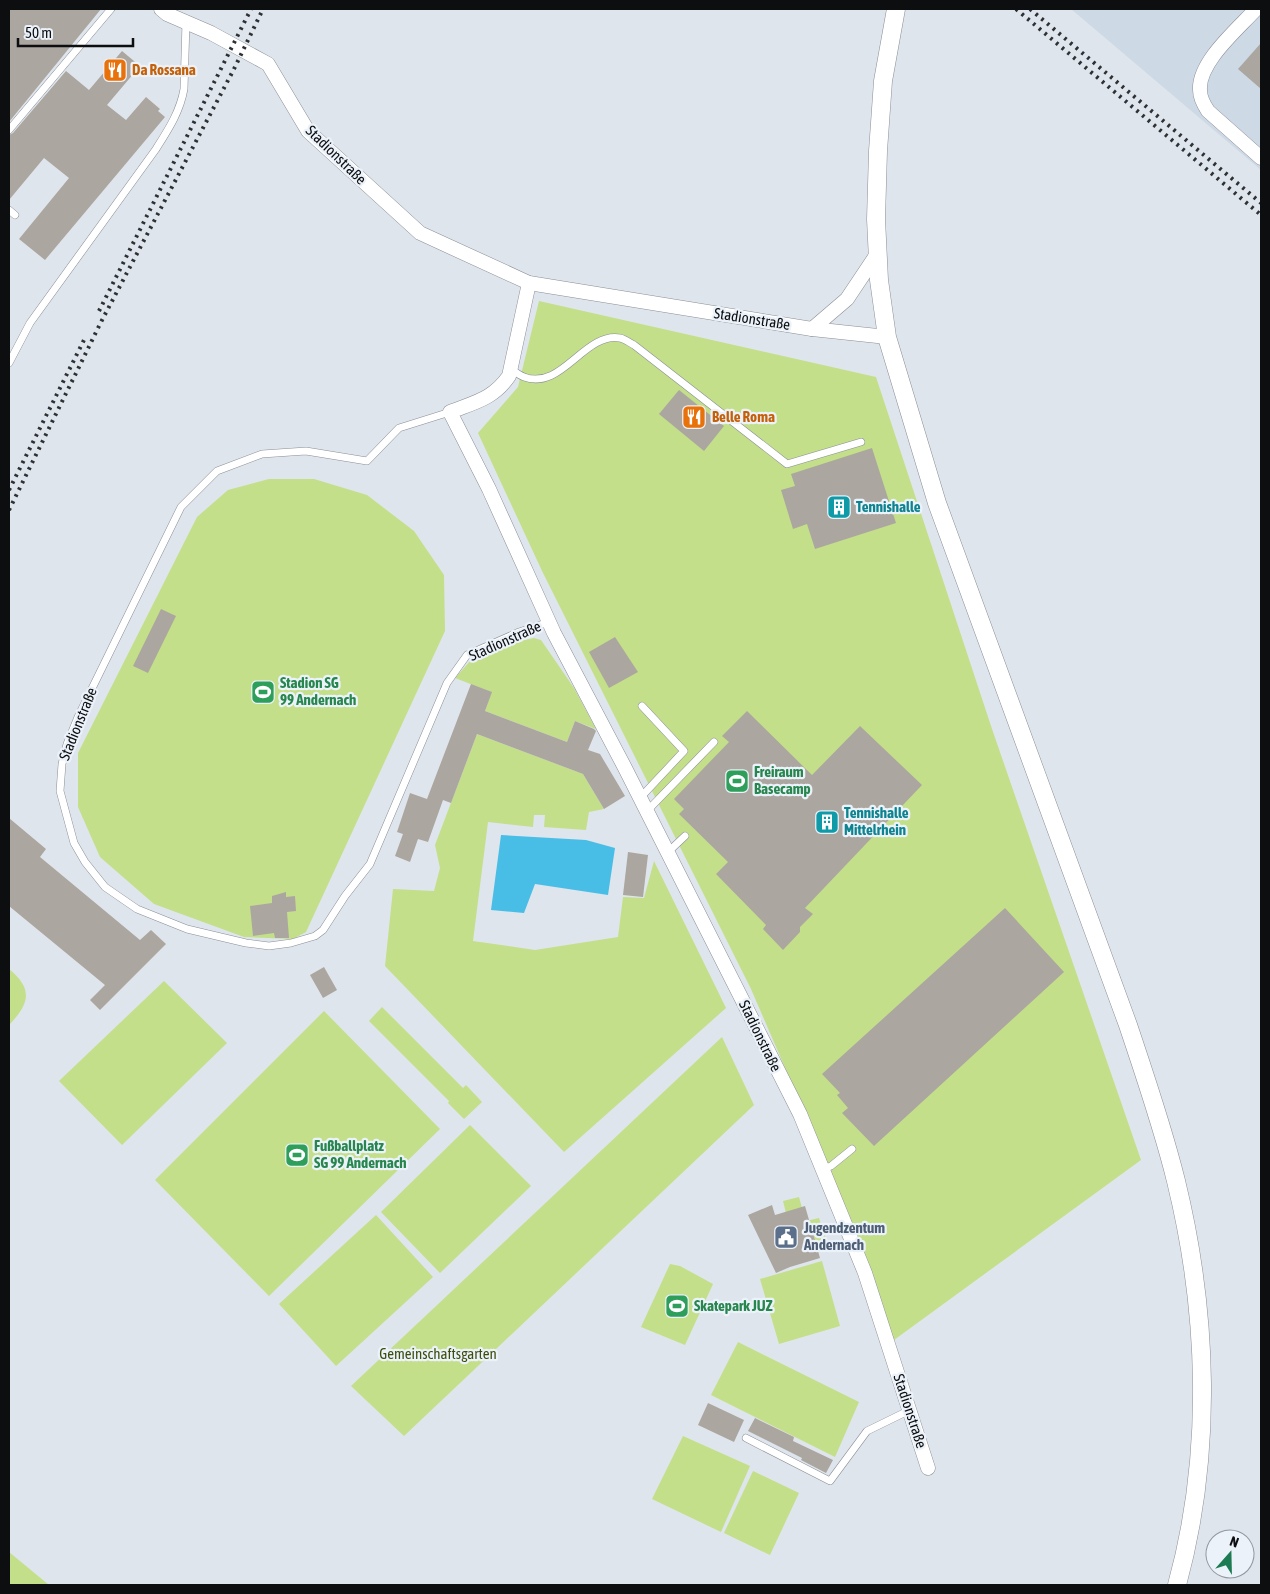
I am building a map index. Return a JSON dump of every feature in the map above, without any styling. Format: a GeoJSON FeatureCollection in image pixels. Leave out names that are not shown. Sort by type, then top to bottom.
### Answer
{"type":"FeatureCollection","features":[{"type":"Feature","properties":{"kind":"street","name":"Stadionstraße"},"geometry":{"type":"LineString","coordinates":[[161,9],[167,14],[228,41],[268,64],[308,131],[420,233],[529,283],[812,329],[887,337]]}},
{"type":"Feature","properties":{"kind":"street"},"geometry":{"type":"LineString","coordinates":[[896,9],[883,81],[876,209],[879,280],[887,337],[937,503],[1148,1084],[1176,1181],[1192,1262],[1201,1346],[1202,1388],[1197,1473],[1190,1524],[1177,1585]]}},
{"type":"Feature","properties":{"kind":"street"},"geometry":{"type":"LineString","coordinates":[[1256,9],[1210,61],[1202,76],[1200,90],[1208,112],[1261,158]]}},
{"type":"Feature","properties":{"kind":"street"},"geometry":{"type":"LineString","coordinates":[[812,329],[847,299],[878,254]]}},
{"type":"Feature","properties":{"kind":"street","name":"Stadionstraße"},"geometry":{"type":"LineString","coordinates":[[529,283],[509,376],[489,397],[450,412],[489,489],[554,633],[644,804],[800,1114],[824,1169],[837,1192],[866,1273],[928,1468]]}},
{"type":"Feature","properties":{"kind":"lane"},"geometry":{"type":"LineString","coordinates":[[9,130],[111,9]]}},
{"type":"Feature","properties":{"kind":"lane"},"geometry":{"type":"LineString","coordinates":[[9,363],[30,323],[151,156],[174,119],[182,100],[184,89],[186,22]]}},
{"type":"Feature","properties":{"kind":"lane"},"geometry":{"type":"LineString","coordinates":[[510,369],[523,377],[533,379],[545,378],[561,370],[595,344],[608,339],[620,338],[634,345],[788,464],[861,442]]}},
{"type":"Feature","properties":{"kind":"lane","name":"Stadionstraße"},"geometry":{"type":"LineString","coordinates":[[450,412],[399,428],[367,461],[306,451],[262,454],[217,471],[181,507],[78,717],[67,744],[62,764],[60,791],[74,843],[85,862],[105,887],[137,909],[187,929],[246,944],[269,946],[291,943],[315,936],[323,930],[333,917],[345,896],[370,864],[447,683],[468,655],[519,632],[549,622]]}},
{"type":"Feature","properties":{"kind":"lane"},"geometry":{"type":"LineString","coordinates":[[642,706],[684,751],[644,804]]}},
{"type":"Feature","properties":{"kind":"lane"},"geometry":{"type":"LineString","coordinates":[[644,804],[714,742]]}},
{"type":"Feature","properties":{"kind":"lane"},"geometry":{"type":"LineString","coordinates":[[668,852],[685,836]]}},
{"type":"Feature","properties":{"kind":"lane"},"geometry":{"type":"LineString","coordinates":[[824,1169],[852,1149]]}},
{"type":"Feature","properties":{"kind":"lane"},"geometry":{"type":"LineString","coordinates":[[746,1438],[830,1481],[867,1431],[910,1410]]}},
{"type":"Feature","properties":{"kind":"shaded area"},"geometry":{"type":"Polygon","coordinates":[[[1071,9],[1261,9],[1261,170],[1071,9]]]}},
{"type":"Feature","properties":{"kind":"green space"},"geometry":{"type":"Polygon","coordinates":[[[539,301],[876,377],[992,729],[1141,1160],[894,1340],[856,1232],[751,989],[543,573],[478,433],[518,387],[539,301]]]}},
{"type":"Feature","properties":{"kind":"green space","name":"Stadion SG 99 Andernach"},"geometry":{"type":"Polygon","coordinates":[[[269,479],[314,479],[367,495],[414,531],[444,575],[445,631],[306,932],[293,939],[244,937],[154,904],[100,857],[78,807],[78,753],[197,517],[228,490],[269,479]]]}},
{"type":"Feature","properties":{"kind":"green space"},"geometry":{"type":"Polygon","coordinates":[[[534,638],[541,640],[574,688],[596,729],[575,721],[567,742],[485,711],[491,692],[455,678],[472,659],[511,643],[534,638]]]}},
{"type":"Feature","properties":{"kind":"green space"},"geometry":{"type":"Polygon","coordinates":[[[477,734],[583,774],[604,809],[589,812],[586,830],[544,827],[545,815],[534,815],[533,827],[488,822],[473,941],[535,950],[618,937],[623,897],[644,898],[654,861],[726,1008],[564,1152],[385,966],[393,889],[434,891],[440,868],[435,845],[477,734]]]}},
{"type":"Feature","properties":{"kind":"green space"},"geometry":{"type":"Polygon","coordinates":[[[9,969],[22,983],[26,996],[21,1010],[9,1025],[9,969]]]}},
{"type":"Feature","properties":{"kind":"green space"},"geometry":{"type":"Polygon","coordinates":[[[164,981],[227,1043],[122,1145],[59,1081],[164,981]]]}},
{"type":"Feature","properties":{"kind":"green space"},"geometry":{"type":"Polygon","coordinates":[[[382,1007],[463,1088],[466,1085],[482,1102],[464,1119],[448,1103],[449,1101],[369,1021],[382,1007]]]}},
{"type":"Feature","properties":{"kind":"green space","name":"Fußballplatz SG 99 Andernach"},"geometry":{"type":"Polygon","coordinates":[[[324,1011],[440,1129],[269,1296],[155,1180],[324,1011]]]}},
{"type":"Feature","properties":{"kind":"green space","name":"Gemeinschaftsgarten"},"geometry":{"type":"Polygon","coordinates":[[[722,1037],[754,1105],[404,1436],[351,1386],[722,1037]]]}},
{"type":"Feature","properties":{"kind":"green space"},"geometry":{"type":"Polygon","coordinates":[[[470,1125],[531,1186],[440,1273],[381,1212],[470,1125]]]}},
{"type":"Feature","properties":{"kind":"green space"},"geometry":{"type":"Polygon","coordinates":[[[799,1197],[802,1208],[786,1213],[783,1201],[799,1197]]]}},
{"type":"Feature","properties":{"kind":"green space"},"geometry":{"type":"Polygon","coordinates":[[[376,1215],[433,1277],[336,1366],[279,1304],[376,1215]]]}},
{"type":"Feature","properties":{"kind":"green space"},"geometry":{"type":"Polygon","coordinates":[[[819,1218],[827,1243],[813,1247],[806,1221],[819,1218]]]}},
{"type":"Feature","properties":{"kind":"green space"},"geometry":{"type":"Polygon","coordinates":[[[822,1261],[840,1326],[779,1344],[760,1279],[822,1261]]]}},
{"type":"Feature","properties":{"kind":"green space","name":"Skatepark JUZ"},"geometry":{"type":"Polygon","coordinates":[[[670,1264],[680,1266],[713,1284],[685,1345],[641,1327],[670,1264]]]}},
{"type":"Feature","properties":{"kind":"green space"},"geometry":{"type":"Polygon","coordinates":[[[738,1342],[859,1402],[835,1457],[711,1395],[738,1342]]]}},
{"type":"Feature","properties":{"kind":"green space"},"geometry":{"type":"Polygon","coordinates":[[[683,1436],[750,1466],[721,1532],[652,1499],[683,1436]]]}},
{"type":"Feature","properties":{"kind":"green space"},"geometry":{"type":"Polygon","coordinates":[[[753,1471],[799,1493],[770,1555],[724,1533],[753,1471]]]}},
{"type":"Feature","properties":{"kind":"green space"},"geometry":{"type":"Polygon","coordinates":[[[9,1552],[49,1585],[9,1585],[9,1552]]]}},
{"type":"Feature","properties":{"kind":"water"},"geometry":{"type":"Polygon","coordinates":[[[501,835],[586,840],[615,848],[608,895],[535,884],[524,913],[491,910],[501,835]]]}},
{"type":"Feature","properties":{"kind":"building"},"geometry":{"type":"Polygon","coordinates":[[[9,9],[101,9],[9,122],[9,9]]]}},
{"type":"Feature","properties":{"kind":"building"},"geometry":{"type":"Polygon","coordinates":[[[1261,43],[1261,89],[1238,69],[1261,43]]]}},
{"type":"Feature","properties":{"kind":"building"},"geometry":{"type":"Polygon","coordinates":[[[122,51],[140,66],[107,105],[126,120],[146,97],[160,109],[158,111],[165,117],[45,260],[19,239],[69,178],[44,158],[9,200],[9,135],[13,133],[66,71],[89,90],[122,51]]]}},
{"type":"Feature","properties":{"kind":"building"},"geometry":{"type":"Polygon","coordinates":[[[679,390],[724,426],[704,451],[659,414],[679,390]]]}},
{"type":"Feature","properties":{"kind":"building","name":"Tennishalle"},"geometry":{"type":"Polygon","coordinates":[[[872,448],[896,523],[815,549],[807,524],[793,529],[781,490],[795,486],[791,474],[872,448]]]}},
{"type":"Feature","properties":{"kind":"building"},"geometry":{"type":"Polygon","coordinates":[[[161,609],[176,616],[148,673],[133,666],[161,609]]]}},
{"type":"Feature","properties":{"kind":"building"},"geometry":{"type":"Polygon","coordinates":[[[615,637],[638,672],[609,688],[589,652],[615,637]]]}},
{"type":"Feature","properties":{"kind":"building"},"geometry":{"type":"Polygon","coordinates":[[[471,684],[492,692],[485,711],[567,742],[575,721],[594,729],[596,731],[588,750],[600,754],[625,796],[604,809],[583,774],[477,734],[451,803],[443,800],[428,842],[418,839],[410,862],[395,856],[403,834],[397,832],[410,793],[427,799],[471,684]]]}},
{"type":"Feature","properties":{"kind":"building"},"geometry":{"type":"Polygon","coordinates":[[[747,711],[812,775],[860,726],[922,785],[805,908],[813,914],[800,927],[800,932],[783,950],[763,929],[766,925],[716,874],[728,862],[679,814],[684,809],[674,799],[729,742],[722,736],[747,711]]]}},
{"type":"Feature","properties":{"kind":"building"},"geometry":{"type":"Polygon","coordinates":[[[9,818],[46,849],[40,857],[140,940],[151,930],[166,944],[100,1010],[90,1000],[105,985],[9,906],[9,818]]]}},
{"type":"Feature","properties":{"kind":"building"},"geometry":{"type":"Polygon","coordinates":[[[628,852],[648,855],[643,897],[623,895],[628,852]]]}},
{"type":"Feature","properties":{"kind":"building"},"geometry":{"type":"Polygon","coordinates":[[[286,892],[286,897],[295,896],[296,911],[287,912],[289,938],[275,938],[274,933],[253,936],[250,906],[272,903],[272,896],[286,892]]]}},
{"type":"Feature","properties":{"kind":"building"},"geometry":{"type":"Polygon","coordinates":[[[1005,908],[1064,972],[874,1146],[842,1113],[848,1108],[837,1095],[840,1093],[822,1074],[1005,908]]]}},
{"type":"Feature","properties":{"kind":"building"},"geometry":{"type":"Polygon","coordinates":[[[324,967],[337,990],[323,998],[310,975],[324,967]]]}},
{"type":"Feature","properties":{"kind":"building","name":"Jugendzentum Andernach"},"geometry":{"type":"Polygon","coordinates":[[[772,1205],[775,1215],[805,1206],[820,1258],[776,1273],[748,1215],[772,1205]]]}},
{"type":"Feature","properties":{"kind":"building"},"geometry":{"type":"Polygon","coordinates":[[[708,1403],[744,1420],[734,1442],[698,1425],[708,1403]]]}},
{"type":"Feature","properties":{"kind":"building"},"geometry":{"type":"Polygon","coordinates":[[[755,1418],[794,1437],[793,1441],[833,1460],[826,1473],[801,1460],[802,1458],[748,1431],[755,1418]]]}},
{"type":"Feature","properties":{"kind":"railway"},"geometry":{"type":"LineString","coordinates":[[99,311],[251,9]]}},
{"type":"Feature","properties":{"kind":"railway"},"geometry":{"type":"LineString","coordinates":[[9,510],[100,324],[234,69],[263,9]]}},
{"type":"Feature","properties":{"kind":"railway"},"geometry":{"type":"LineString","coordinates":[[1016,9],[1261,215]]}},
{"type":"Feature","properties":{"kind":"railway"},"geometry":{"type":"LineString","coordinates":[[1030,9],[1261,203]]}},
{"type":"Feature","properties":{"kind":"railway"},"geometry":{"type":"LineString","coordinates":[[9,490],[85,338]]}},
{"type":"Feature","properties":{"kind":"place","name":"Da Rossana"},"geometry":{"type":"Point","coordinates":[115,70]}},
{"type":"Feature","properties":{"kind":"place","name":"Belle Roma"},"geometry":{"type":"Point","coordinates":[694,417]}},
{"type":"Feature","properties":{"kind":"place","name":"Tennishalle"},"geometry":{"type":"Point","coordinates":[839,507]}},
{"type":"Feature","properties":{"kind":"place","name":"Stadion SG 99 Andernach"},"geometry":{"type":"Point","coordinates":[263,692]}},
{"type":"Feature","properties":{"kind":"place","name":"Freiraum Basecamp"},"geometry":{"type":"Point","coordinates":[737,781]}},
{"type":"Feature","properties":{"kind":"place","name":"Tennishalle Mittelrhein"},"geometry":{"type":"Point","coordinates":[827,822]}},
{"type":"Feature","properties":{"kind":"place","name":"Fußballplatz SG 99 Andernach"},"geometry":{"type":"Point","coordinates":[297,1155]}},
{"type":"Feature","properties":{"kind":"place","name":"Jugendzentum Andernach"},"geometry":{"type":"Point","coordinates":[786,1237]}},
{"type":"Feature","properties":{"kind":"place","name":"Skatepark JUZ"},"geometry":{"type":"Point","coordinates":[677,1306]}}]}
